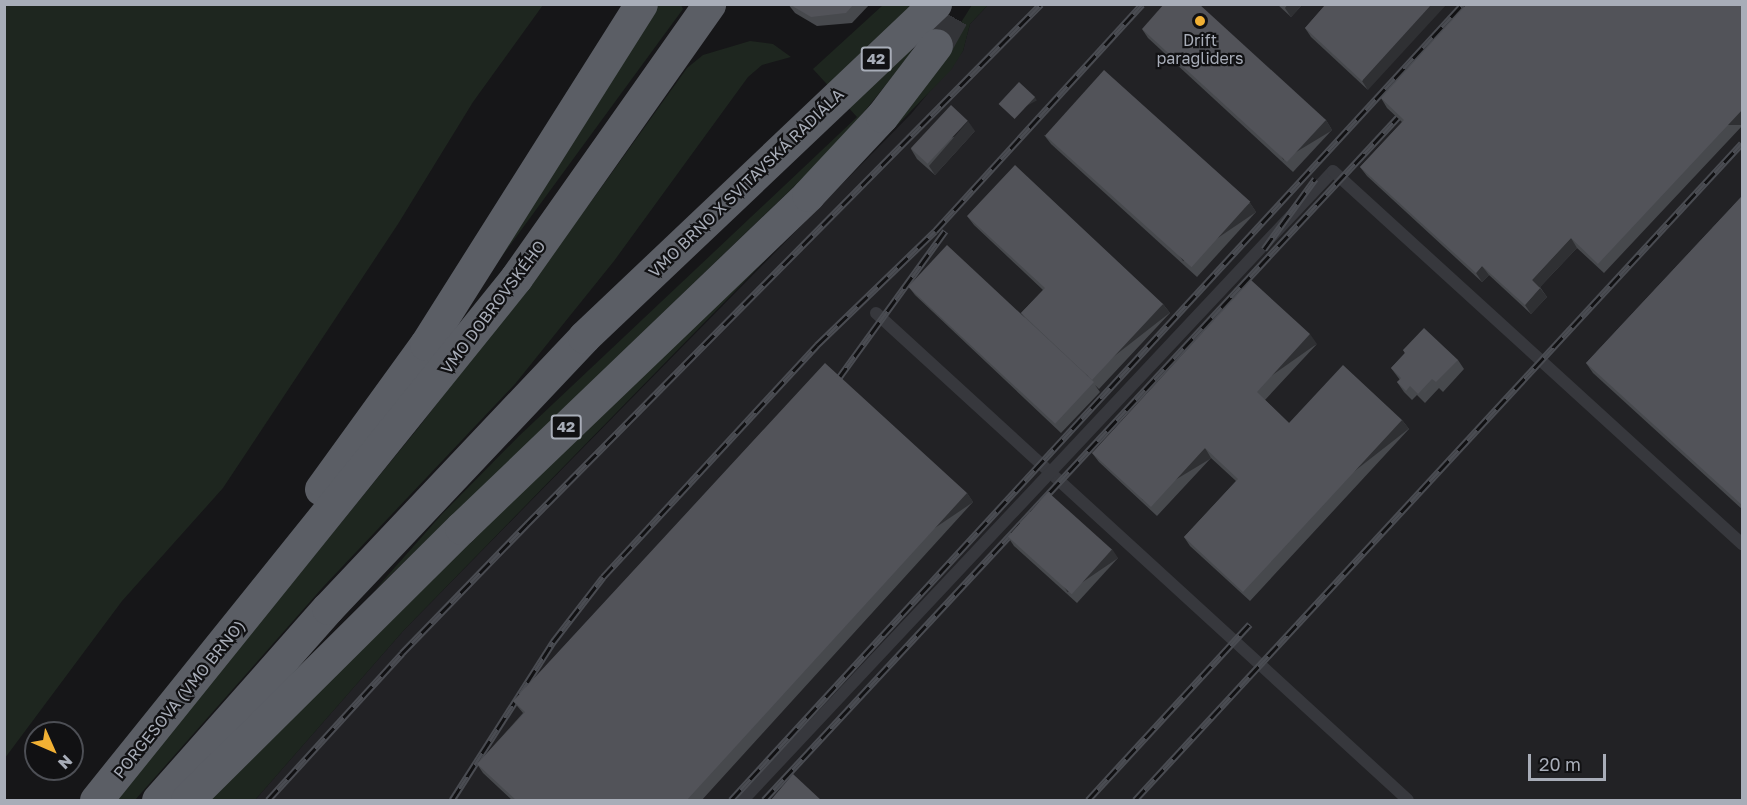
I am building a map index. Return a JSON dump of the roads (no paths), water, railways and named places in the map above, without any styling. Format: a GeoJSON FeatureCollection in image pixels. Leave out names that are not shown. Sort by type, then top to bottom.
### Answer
{"type":"FeatureCollection","features":[{"type":"Feature","properties":{"kind":"highway"},"geometry":{"type":"LineString","coordinates":[[261,598],[318,493],[426,344],[641,4]]}},
{"type":"Feature","properties":{"kind":"highway","name":"VMO DOBROVSKÉHO"},"geometry":{"type":"LineString","coordinates":[[261,598],[516,278],[709,4]]}},
{"type":"Feature","properties":{"kind":"highway","name":"VMO BRNO X SVITAVSKÁ RADIÁLA"},"geometry":{"type":"LineString","coordinates":[[158,801],[336,599],[584,337],[935,4]]}},
{"type":"Feature","properties":{"kind":"highway","name":"42"},"geometry":{"type":"LineString","coordinates":[[187,801],[428,560],[808,195],[882,116],[936,45]]}},
{"type":"Feature","properties":{"kind":"highway","name":"PORGESOVA (VMO BRNO)"},"geometry":{"type":"LineString","coordinates":[[96,801],[261,598]]}},
{"type":"Feature","properties":{"kind":"lane"},"geometry":{"type":"LineString","coordinates":[[743,801],[1333,171],[1743,544]]}},
{"type":"Feature","properties":{"kind":"lane"},"geometry":{"type":"LineString","coordinates":[[876,313],[1408,801]]}},
{"type":"Feature","properties":{"kind":"tunnel"},"geometry":{"type":"LineString","coordinates":[[936,45],[959,4]]}},
{"type":"Feature","properties":{"kind":"railway"},"geometry":{"type":"LineString","coordinates":[[268,800],[402,653],[527,524],[1041,4]]}},
{"type":"Feature","properties":{"kind":"railway"},"geometry":{"type":"LineString","coordinates":[[452,800],[553,642],[603,577],[817,345],[935,231],[1142,4]]}},
{"type":"Feature","properties":{"kind":"railway"},"geometry":{"type":"LineString","coordinates":[[731,800],[1463,4]]}},
{"type":"Feature","properties":{"kind":"railway"},"geometry":{"type":"LineString","coordinates":[[764,800],[1398,117]]}},
{"type":"Feature","properties":{"kind":"railway"},"geometry":{"type":"LineString","coordinates":[[1135,800],[1742,143]]}},
{"type":"Feature","properties":{"kind":"railway"},"geometry":{"type":"LineString","coordinates":[[1264,249],[1315,179]]}},
{"type":"Feature","properties":{"kind":"railway"},"geometry":{"type":"LineString","coordinates":[[838,379],[945,231]]}},
{"type":"Feature","properties":{"kind":"railway"},"geometry":{"type":"LineString","coordinates":[[1088,800],[1250,624]]}},
{"type":"Feature","properties":{"kind":"place","name":"Drift paragliders"},"geometry":{"type":"Point","coordinates":[1200,21]}}]}
